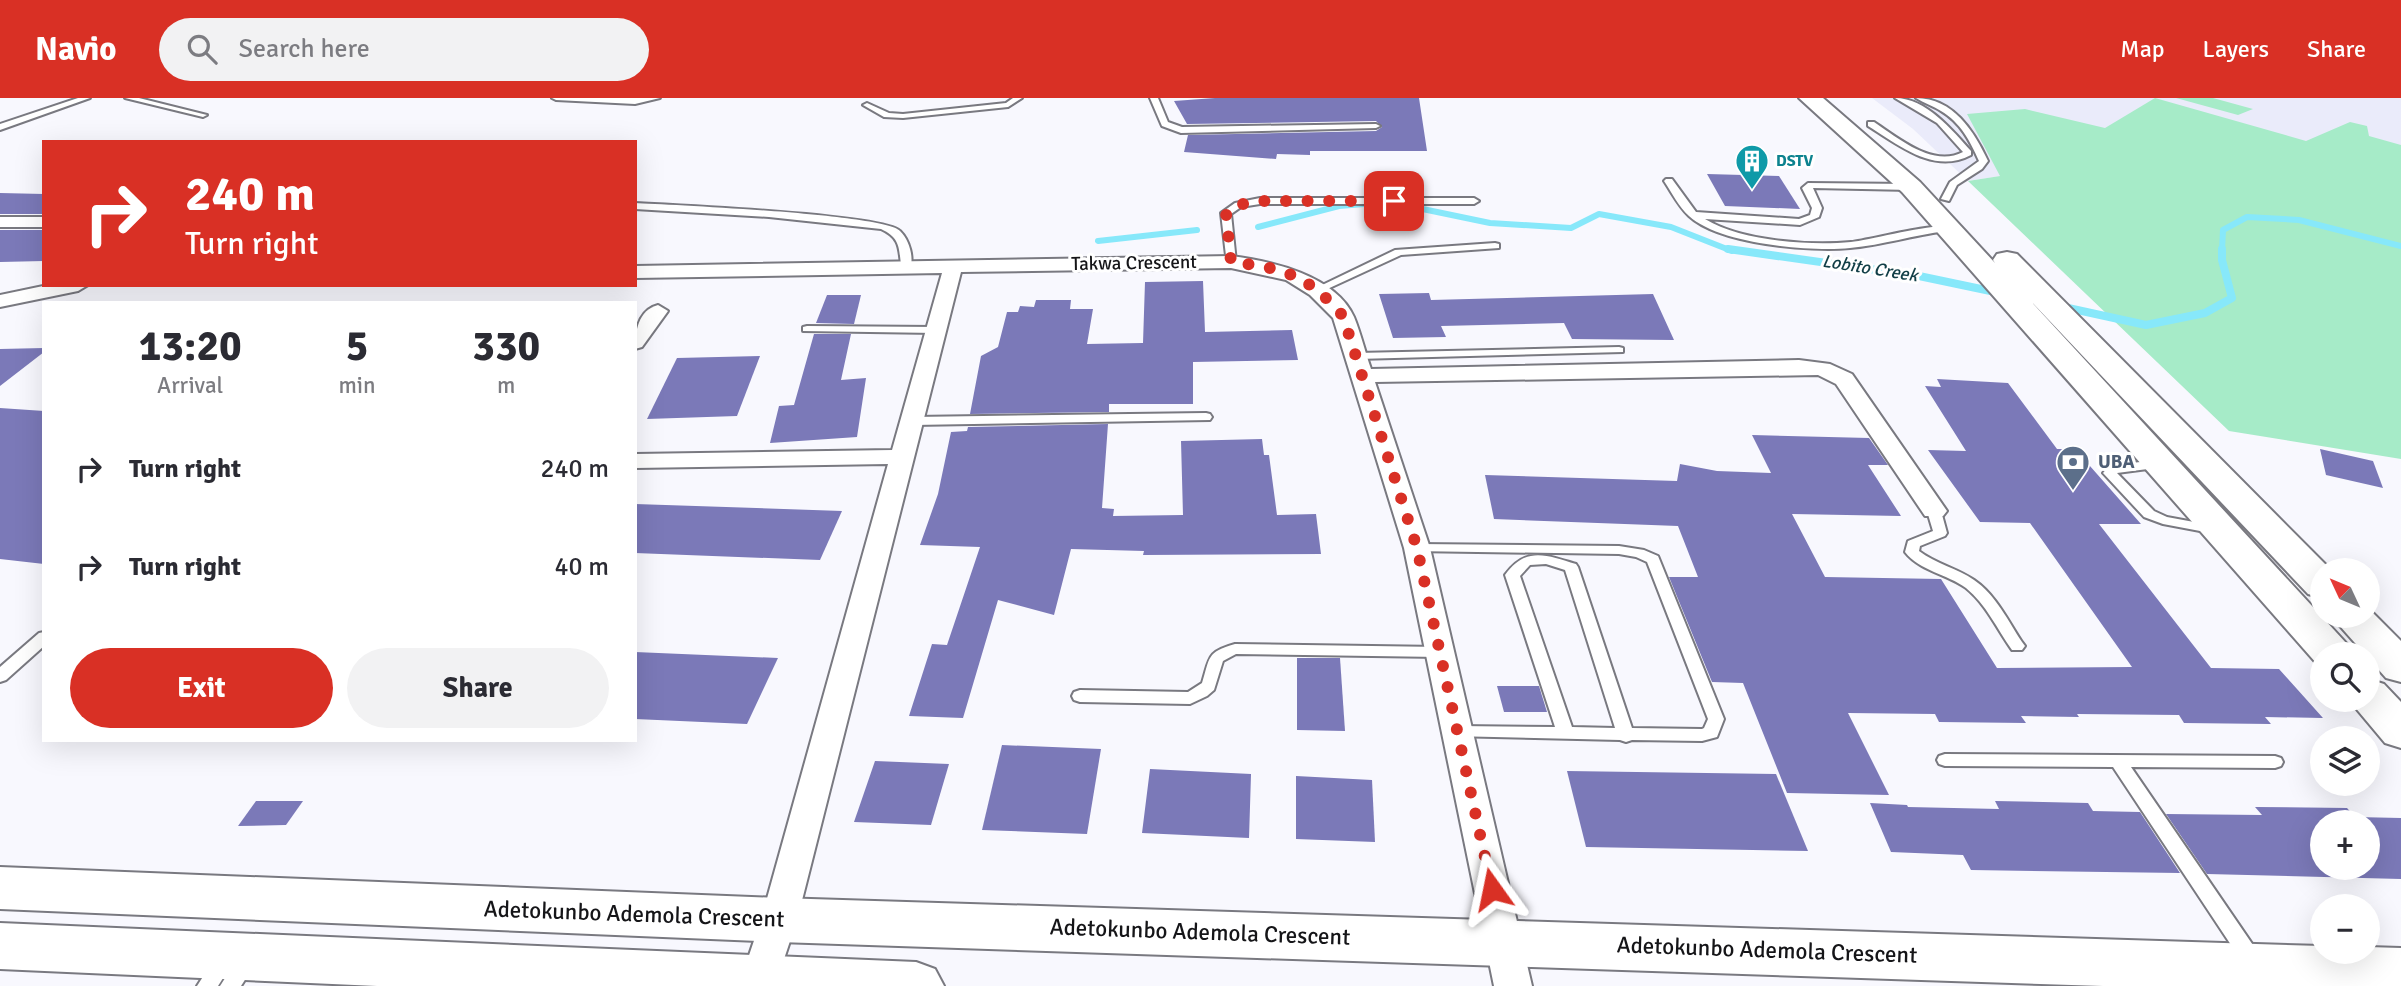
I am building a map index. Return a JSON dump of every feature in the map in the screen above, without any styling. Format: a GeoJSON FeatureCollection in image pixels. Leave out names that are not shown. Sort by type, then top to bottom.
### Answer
{"type":"FeatureCollection","features":[{"type":"Feature","properties":{"kind":"main road"},"geometry":{"type":"LineString","coordinates":[[1810,98],[1910,187],[1953,221],[2168,423],[2310,572]]}},
{"type":"Feature","properties":{"kind":"main road"},"geometry":{"type":"LineString","coordinates":[[1839,98],[1871,124],[2107,407],[2321,642]]}},
{"type":"Feature","properties":{"kind":"main road"},"geometry":{"type":"LineString","coordinates":[[2364,628],[2401,667]]}},
{"type":"Feature","properties":{"kind":"main road"},"geometry":{"type":"LineString","coordinates":[[2380,708],[2401,732]]}},
{"type":"Feature","properties":{"kind":"main road","name":"Adetokunbo Ademola Crescent"},"geometry":{"type":"LineString","coordinates":[[0,888],[779,920],[1508,963],[2257,967],[2401,972]]}},
{"type":"Feature","properties":{"kind":"main road"},"geometry":{"type":"LineString","coordinates":[[0,946],[228,972],[760,979],[916,986]]}},
{"type":"Feature","properties":{"kind":"street"},"geometry":{"type":"LineString","coordinates":[[0,222],[42,222]]}},
{"type":"Feature","properties":{"kind":"street","name":"Takwa Crescent"},"geometry":{"type":"LineString","coordinates":[[637,272],[1231,262],[1263,266],[1297,276],[1319,289],[1343,316],[1417,548],[1508,963]]}},
{"type":"Feature","properties":{"kind":"street"},"geometry":{"type":"LineString","coordinates":[[760,979],[779,920],[953,267]]}},
{"type":"Feature","properties":{"kind":"street"},"geometry":{"type":"LineString","coordinates":[[0,301],[68,287]]}},
{"type":"Feature","properties":{"kind":"street"},"geometry":{"type":"LineString","coordinates":[[637,341],[658,311]]}},
{"type":"Feature","properties":{"kind":"street"},"geometry":{"type":"LineString","coordinates":[[1361,366],[1799,366],[1822,369],[1844,379],[1934,511]]}},
{"type":"Feature","properties":{"kind":"street"},"geometry":{"type":"LineString","coordinates":[[637,461],[903,457]]}},
{"type":"Feature","properties":{"kind":"lane"},"geometry":{"type":"LineString","coordinates":[[0,127],[86,98]]}},
{"type":"Feature","properties":{"kind":"lane"},"geometry":{"type":"LineString","coordinates":[[129,98],[203,115]]}},
{"type":"Feature","properties":{"kind":"lane"},"geometry":{"type":"LineString","coordinates":[[556,98],[635,102],[656,98]]}},
{"type":"Feature","properties":{"kind":"lane"},"geometry":{"type":"LineString","coordinates":[[867,105],[887,115],[903,116],[1008,104],[1018,98]]}},
{"type":"Feature","properties":{"kind":"lane"},"geometry":{"type":"LineString","coordinates":[[1158,98],[1165,124],[1181,130],[1376,126]]}},
{"type":"Feature","properties":{"kind":"lane"},"geometry":{"type":"LineString","coordinates":[[1871,124],[1926,155],[1944,160],[1962,159],[1968,153],[1940,121],[1899,98]]}},
{"type":"Feature","properties":{"kind":"lane"},"geometry":{"type":"LineString","coordinates":[[1669,181],[1693,215],[1706,224],[1728,232],[1827,246],[1849,246],[1953,221],[1955,180],[1978,169],[1984,161],[1962,121],[1940,106],[1920,98]]}},
{"type":"Feature","properties":{"kind":"lane"},"geometry":{"type":"LineString","coordinates":[[1693,215],[1800,222],[1814,217],[1817,208],[1807,188],[1811,185],[1910,187]]}},
{"type":"Feature","properties":{"kind":"lane"},"geometry":{"type":"LineString","coordinates":[[1231,262],[1226,213],[1238,205],[1259,201],[1474,201]]}},
{"type":"Feature","properties":{"kind":"lane"},"geometry":{"type":"LineString","coordinates":[[637,206],[769,214],[883,226],[897,232],[907,253],[906,268]]}},
{"type":"Feature","properties":{"kind":"lane"},"geometry":{"type":"LineString","coordinates":[[1319,289],[1376,260],[1399,252],[1496,246]]}},
{"type":"Feature","properties":{"kind":"lane"},"geometry":{"type":"LineString","coordinates":[[807,329],[936,330]]}},
{"type":"Feature","properties":{"kind":"lane"},"geometry":{"type":"LineString","coordinates":[[1361,366],[1619,350]]}},
{"type":"Feature","properties":{"kind":"lane"},"geometry":{"type":"LineString","coordinates":[[913,421],[1206,417]]}},
{"type":"Feature","properties":{"kind":"lane"},"geometry":{"type":"LineString","coordinates":[[1934,511],[1940,533],[1913,544],[1912,552],[1925,565],[1954,573],[1973,587],[2017,646]]}},
{"type":"Feature","properties":{"kind":"lane"},"geometry":{"type":"LineString","coordinates":[[1417,548],[1619,550],[1639,553],[1653,559],[1716,719],[1716,728],[1712,733],[1702,735],[1457,732]]}},
{"type":"Feature","properties":{"kind":"lane"},"geometry":{"type":"LineString","coordinates":[[1566,734],[1512,575],[1525,561],[1547,560],[1571,567],[1626,736]]}},
{"type":"Feature","properties":{"kind":"lane"},"geometry":{"type":"LineString","coordinates":[[0,676],[42,640]]}},
{"type":"Feature","properties":{"kind":"lane"},"geometry":{"type":"LineString","coordinates":[[1080,696],[1190,698],[1203,694],[1210,687],[1214,659],[1222,652],[1235,649],[1440,652]]}},
{"type":"Feature","properties":{"kind":"lane"},"geometry":{"type":"LineString","coordinates":[[1945,760],[2274,762]]}},
{"type":"Feature","properties":{"kind":"lane"},"geometry":{"type":"LineString","coordinates":[[2119,763],[2257,967]]}},
{"type":"Feature","properties":{"kind":"shaded area"},"geometry":{"type":"Polygon","coordinates":[[[1872,98],[2401,98],[2401,195],[2000,176],[1968,181],[1913,129],[1872,98]]]}},
{"type":"Feature","properties":{"kind":"green space"},"geometry":{"type":"Polygon","coordinates":[[[2155,98],[2306,141],[2350,122],[2367,126],[2369,136],[2401,145],[2401,459],[2229,431],[1968,181],[2000,176],[1967,114],[2025,109],[2105,128],[2155,98]]]}},
{"type":"Feature","properties":{"kind":"green space"},"geometry":{"type":"Polygon","coordinates":[[[2176,98],[2213,98],[2253,109],[2238,115],[2176,98]]]}},
{"type":"Feature","properties":{"kind":"building"},"geometry":{"type":"Polygon","coordinates":[[[1215,98],[1419,98],[1427,151],[1310,151],[1310,155],[1277,154],[1276,159],[1184,152],[1188,135],[1376,131],[1382,127],[1376,121],[1187,124],[1174,101],[1215,98]]]}},
{"type":"Feature","properties":{"kind":"building","name":"DSTV"},"geometry":{"type":"Polygon","coordinates":[[[1707,174],[1779,176],[1800,209],[1725,206],[1707,174]]]}},
{"type":"Feature","properties":{"kind":"building"},"geometry":{"type":"Polygon","coordinates":[[[0,193],[42,194],[42,214],[0,214],[0,193]]]}},
{"type":"Feature","properties":{"kind":"building"},"geometry":{"type":"Polygon","coordinates":[[[0,230],[42,230],[42,261],[0,262],[0,230]]]}},
{"type":"Feature","properties":{"kind":"building"},"geometry":{"type":"Polygon","coordinates":[[[1203,281],[1205,332],[1292,330],[1298,360],[1193,362],[1193,404],[1109,404],[1109,412],[970,414],[981,356],[998,347],[1007,312],[1018,312],[1020,306],[1034,307],[1036,300],[1071,300],[1070,309],[1093,309],[1087,344],[1143,343],[1145,282],[1203,281]]]}},
{"type":"Feature","properties":{"kind":"building"},"geometry":{"type":"Polygon","coordinates":[[[1429,293],[1431,300],[1653,294],[1674,340],[1572,339],[1564,323],[1441,326],[1446,337],[1393,338],[1379,294],[1429,293]]]}},
{"type":"Feature","properties":{"kind":"building"},"geometry":{"type":"Polygon","coordinates":[[[827,295],[861,295],[854,324],[816,323],[827,295]]]}},
{"type":"Feature","properties":{"kind":"building"},"geometry":{"type":"Polygon","coordinates":[[[814,334],[851,334],[841,380],[866,378],[857,437],[770,443],[779,406],[794,405],[814,334]]]}},
{"type":"Feature","properties":{"kind":"building"},"geometry":{"type":"Polygon","coordinates":[[[42,348],[42,354],[0,386],[0,349],[42,348]]]}},
{"type":"Feature","properties":{"kind":"building"},"geometry":{"type":"Polygon","coordinates":[[[760,356],[737,416],[647,419],[677,358],[760,356]]]}},
{"type":"Feature","properties":{"kind":"building"},"geometry":{"type":"Polygon","coordinates":[[[1937,379],[2008,383],[2057,449],[2075,449],[2141,524],[2099,524],[2211,668],[2279,669],[2310,704],[2310,712],[2318,712],[2323,718],[2265,717],[2271,724],[2184,723],[2179,715],[2021,716],[2026,723],[1939,722],[1935,714],[1848,713],[1889,795],[1787,793],[1743,683],[1712,682],[1669,577],[1698,577],[1678,526],[1494,519],[1485,475],[1677,481],[1680,464],[1717,471],[1771,473],[1752,435],[1869,438],[1888,465],[1868,465],[1901,516],[1792,514],[1825,577],[1941,579],[1997,668],[2132,667],[2030,523],[1980,522],[1928,450],[1966,451],[1925,386],[1941,387],[1937,379]]]}},
{"type":"Feature","properties":{"kind":"building"},"geometry":{"type":"Polygon","coordinates":[[[0,408],[42,411],[42,564],[0,559],[0,408]]]}},
{"type":"Feature","properties":{"kind":"building"},"geometry":{"type":"Polygon","coordinates":[[[1108,424],[1102,508],[1114,509],[1113,516],[1183,515],[1181,441],[1262,439],[1264,455],[1269,455],[1277,515],[1316,514],[1321,554],[1143,555],[1144,551],[1071,549],[1054,615],[998,600],[963,718],[909,716],[932,644],[947,645],[980,547],[920,545],[938,494],[951,432],[967,431],[968,427],[1108,424]]]}},
{"type":"Feature","properties":{"kind":"building"},"geometry":{"type":"Polygon","coordinates":[[[2320,449],[2373,461],[2383,488],[2326,475],[2320,449]]]}},
{"type":"Feature","properties":{"kind":"building"},"geometry":{"type":"Polygon","coordinates":[[[637,504],[842,511],[820,560],[637,553],[637,504]]]}},
{"type":"Feature","properties":{"kind":"building"},"geometry":{"type":"Polygon","coordinates":[[[637,652],[778,658],[747,724],[637,719],[637,652]]]}},
{"type":"Feature","properties":{"kind":"building"},"geometry":{"type":"Polygon","coordinates":[[[1297,658],[1340,658],[1345,731],[1297,730],[1297,658]]]}},
{"type":"Feature","properties":{"kind":"building"},"geometry":{"type":"Polygon","coordinates":[[[1497,686],[1539,686],[1547,712],[1504,712],[1497,686]]]}},
{"type":"Feature","properties":{"kind":"building"},"geometry":{"type":"Polygon","coordinates":[[[1002,745],[1101,749],[1087,834],[982,830],[1002,745]]]}},
{"type":"Feature","properties":{"kind":"building"},"geometry":{"type":"Polygon","coordinates":[[[875,761],[949,764],[931,825],[854,822],[875,761]]]}},
{"type":"Feature","properties":{"kind":"building"},"geometry":{"type":"Polygon","coordinates":[[[1150,769],[1251,774],[1249,838],[1142,833],[1150,769]]]}},
{"type":"Feature","properties":{"kind":"building"},"geometry":{"type":"Polygon","coordinates":[[[1567,771],[1776,774],[1808,851],[1586,847],[1567,771]]]}},
{"type":"Feature","properties":{"kind":"building"},"geometry":{"type":"Polygon","coordinates":[[[1296,776],[1372,780],[1375,842],[1296,839],[1296,776]]]}},
{"type":"Feature","properties":{"kind":"building"},"geometry":{"type":"Polygon","coordinates":[[[256,801],[303,801],[286,825],[238,826],[256,801]]]}},
{"type":"Feature","properties":{"kind":"building"},"geometry":{"type":"Polygon","coordinates":[[[1995,801],[2088,803],[2093,811],[2140,812],[2180,873],[1971,870],[1963,855],[1891,852],[1870,803],[1908,807],[1999,809],[1995,801]]]}},
{"type":"Feature","properties":{"kind":"building"},"geometry":{"type":"Polygon","coordinates":[[[2255,807],[2349,810],[2310,810],[2310,877],[2207,874],[2166,814],[2262,815],[2255,807]]]}},
{"type":"Feature","properties":{"kind":"building"},"geometry":{"type":"Polygon","coordinates":[[[2380,818],[2401,818],[2401,879],[2380,878],[2380,818]]]}},
{"type":"Feature","properties":{"kind":"waterway","name":"Lobito Creek"},"geometry":{"type":"LineString","coordinates":[[1258,227],[1339,206],[1389,202],[1490,223],[1571,228],[1599,214],[1671,227],[1732,251]]}},
{"type":"Feature","properties":{"kind":"waterway","name":"Lobito Creek"},"geometry":{"type":"LineString","coordinates":[[2222,251],[2223,230],[2247,217],[2299,220],[2401,246]]}},
{"type":"Feature","properties":{"kind":"waterway","name":"Lobito Creek"},"geometry":{"type":"LineString","coordinates":[[1098,241],[1197,230]]}},
{"type":"Feature","properties":{"kind":"waterway","name":"Lobito Creek"},"geometry":{"type":"LineString","coordinates":[[1728,249],[1919,276],[2000,293]]}},
{"type":"Feature","properties":{"kind":"waterway","name":"Lobito Creek"},"geometry":{"type":"LineString","coordinates":[[2059,306],[2146,325],[2205,313],[2232,298],[2222,251]]}},
{"type":"Feature","properties":{"kind":"place","name":"DSTV"},"geometry":{"type":"Point","coordinates":[1752,191]}},
{"type":"Feature","properties":{"kind":"place","name":"UBA"},"geometry":{"type":"Point","coordinates":[2073,492]}},
{"type":"Feature","properties":{"kind":"route"},"geometry":{"type":"LineString","coordinates":[[1394,201],[1259,201],[1238,205],[1226,213],[1231,262],[1263,266],[1297,276],[1319,289],[1343,316],[1417,548],[1492,889]]}}]}
